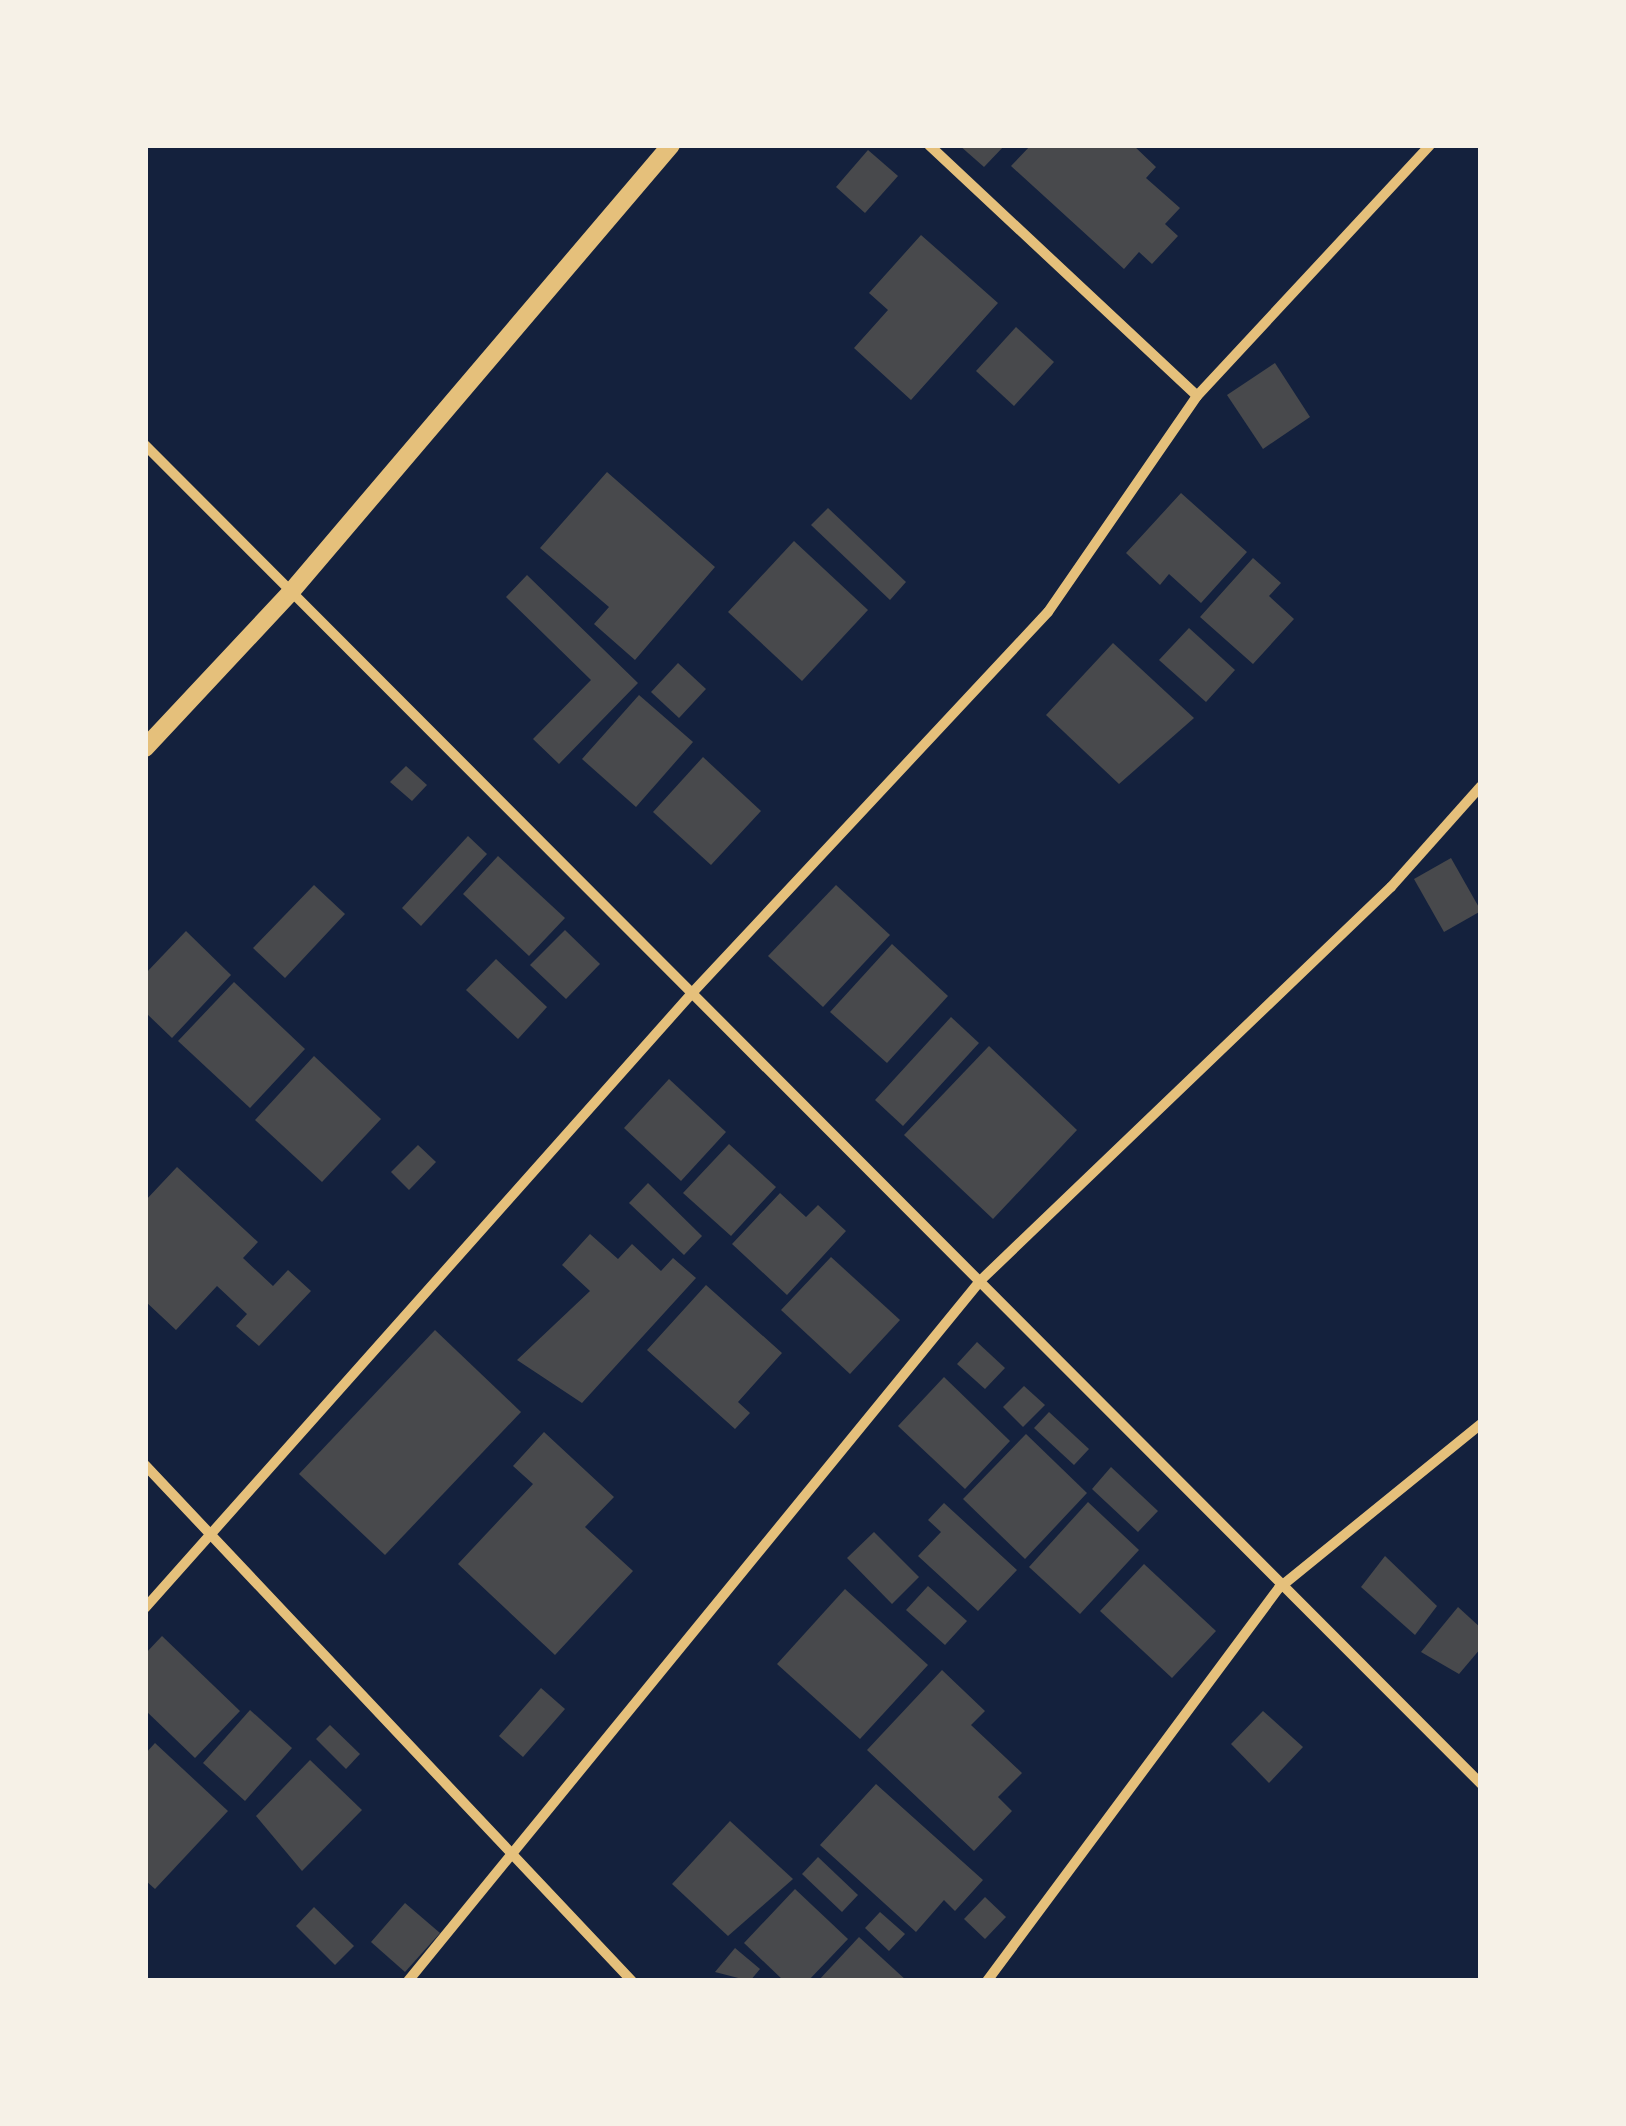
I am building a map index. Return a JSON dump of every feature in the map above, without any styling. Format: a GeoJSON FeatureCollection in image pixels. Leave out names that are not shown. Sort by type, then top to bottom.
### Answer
{"type":"FeatureCollection","features":[{"type":"Feature","properties":{"kind":"street"},"geometry":{"type":"LineString","coordinates":[[145,748],[290,593],[671,145]]}},
{"type":"Feature","properties":{"kind":"street"},"geometry":{"type":"LineString","coordinates":[[930,145],[1197,396]]}},
{"type":"Feature","properties":{"kind":"street"},"geometry":{"type":"LineString","coordinates":[[145,1608],[693,992],[1048,612],[1197,396],[1430,145]]}},
{"type":"Feature","properties":{"kind":"street"},"geometry":{"type":"LineString","coordinates":[[145,445],[982,1280],[1278,1588],[1481,1784]]}},
{"type":"Feature","properties":{"kind":"street"},"geometry":{"type":"LineString","coordinates":[[408,1981],[511,1860],[982,1280],[1391,887],[1481,786]]}},
{"type":"Feature","properties":{"kind":"street"},"geometry":{"type":"LineString","coordinates":[[987,1981],[1278,1588],[1481,1424]]}},
{"type":"Feature","properties":{"kind":"street"},"geometry":{"type":"LineString","coordinates":[[145,1465],[511,1860],[632,1981]]}},
{"type":"Feature","properties":{"kind":"building"},"geometry":{"type":"Polygon","coordinates":[[[959,145],[1005,145],[984,167],[959,145]]]}},
{"type":"Feature","properties":{"kind":"building"},"geometry":{"type":"Polygon","coordinates":[[[1031,145],[1133,145],[1156,167],[1146,178],[1180,208],[1165,224],[1178,236],[1152,264],[1139,252],[1124,269],[1011,166],[1031,145]]]}},
{"type":"Feature","properties":{"kind":"building"},"geometry":{"type":"Polygon","coordinates":[[[868,150],[898,176],[865,213],[836,187],[868,150]]]}},
{"type":"Feature","properties":{"kind":"building"},"geometry":{"type":"Polygon","coordinates":[[[921,235],[998,303],[911,400],[854,348],[888,310],[869,293],[921,235]]]}},
{"type":"Feature","properties":{"kind":"building"},"geometry":{"type":"Polygon","coordinates":[[[1016,327],[1054,362],[1014,406],[976,371],[1016,327]]]}},
{"type":"Feature","properties":{"kind":"building"},"geometry":{"type":"Polygon","coordinates":[[[1275,363],[1310,417],[1263,449],[1227,395],[1275,363]]]}},
{"type":"Feature","properties":{"kind":"building"},"geometry":{"type":"Polygon","coordinates":[[[607,472],[715,567],[635,660],[594,624],[609,607],[540,548],[607,472]]]}},
{"type":"Feature","properties":{"kind":"building"},"geometry":{"type":"Polygon","coordinates":[[[1181,493],[1247,552],[1201,603],[1169,574],[1160,585],[1126,553],[1181,493]]]}},
{"type":"Feature","properties":{"kind":"building"},"geometry":{"type":"Polygon","coordinates":[[[828,508],[906,582],[890,600],[811,525],[828,508]]]}},
{"type":"Feature","properties":{"kind":"building"},"geometry":{"type":"Polygon","coordinates":[[[794,541],[868,610],[802,681],[728,612],[794,541]]]}},
{"type":"Feature","properties":{"kind":"building"},"geometry":{"type":"Polygon","coordinates":[[[1253,558],[1281,583],[1269,596],[1294,619],[1253,664],[1200,617],[1253,558]]]}},
{"type":"Feature","properties":{"kind":"building"},"geometry":{"type":"Polygon","coordinates":[[[527,575],[638,683],[559,764],[533,739],[591,680],[506,597],[527,575]]]}},
{"type":"Feature","properties":{"kind":"building"},"geometry":{"type":"Polygon","coordinates":[[[1189,628],[1235,670],[1206,702],[1159,660],[1189,628]]]}},
{"type":"Feature","properties":{"kind":"building"},"geometry":{"type":"Polygon","coordinates":[[[1113,643],[1194,718],[1119,784],[1046,715],[1113,643]]]}},
{"type":"Feature","properties":{"kind":"building"},"geometry":{"type":"Polygon","coordinates":[[[678,663],[706,689],[679,718],[651,692],[678,663]]]}},
{"type":"Feature","properties":{"kind":"building"},"geometry":{"type":"Polygon","coordinates":[[[639,695],[693,742],[636,807],[582,759],[639,695]]]}},
{"type":"Feature","properties":{"kind":"building"},"geometry":{"type":"Polygon","coordinates":[[[703,757],[761,811],[711,865],[653,812],[703,757]]]}},
{"type":"Feature","properties":{"kind":"building"},"geometry":{"type":"Polygon","coordinates":[[[406,766],[427,785],[412,801],[390,782],[406,766]]]}},
{"type":"Feature","properties":{"kind":"building"},"geometry":{"type":"Polygon","coordinates":[[[468,836],[487,854],[421,926],[402,908],[468,836]]]}},
{"type":"Feature","properties":{"kind":"building"},"geometry":{"type":"Polygon","coordinates":[[[498,856],[565,918],[529,956],[463,894],[498,856]]]}},
{"type":"Feature","properties":{"kind":"building"},"geometry":{"type":"Polygon","coordinates":[[[1451,858],[1481,911],[1444,932],[1414,879],[1451,858]]]}},
{"type":"Feature","properties":{"kind":"building"},"geometry":{"type":"Polygon","coordinates":[[[314,885],[345,914],[285,978],[253,948],[314,885]]]}},
{"type":"Feature","properties":{"kind":"building"},"geometry":{"type":"Polygon","coordinates":[[[836,885],[890,935],[823,1007],[768,956],[836,885]]]}},
{"type":"Feature","properties":{"kind":"building"},"geometry":{"type":"Polygon","coordinates":[[[565,930],[600,964],[566,999],[530,965],[565,930]]]}},
{"type":"Feature","properties":{"kind":"building"},"geometry":{"type":"Polygon","coordinates":[[[186,931],[231,975],[172,1038],[145,1012],[145,974],[186,931]]]}},
{"type":"Feature","properties":{"kind":"building"},"geometry":{"type":"Polygon","coordinates":[[[892,944],[948,996],[887,1063],[830,1012],[892,944]]]}},
{"type":"Feature","properties":{"kind":"building"},"geometry":{"type":"Polygon","coordinates":[[[496,959],[547,1007],[518,1039],[466,990],[496,959]]]}},
{"type":"Feature","properties":{"kind":"building"},"geometry":{"type":"Polygon","coordinates":[[[234,982],[305,1049],[250,1108],[178,1041],[234,982]]]}},
{"type":"Feature","properties":{"kind":"building"},"geometry":{"type":"Polygon","coordinates":[[[951,1017],[979,1043],[903,1126],[875,1100],[951,1017]]]}},
{"type":"Feature","properties":{"kind":"building"},"geometry":{"type":"Polygon","coordinates":[[[989,1046],[1077,1130],[993,1219],[904,1135],[989,1046]]]}},
{"type":"Feature","properties":{"kind":"building"},"geometry":{"type":"Polygon","coordinates":[[[314,1056],[381,1119],[322,1182],[255,1120],[314,1056]]]}},
{"type":"Feature","properties":{"kind":"building"},"geometry":{"type":"Polygon","coordinates":[[[669,1079],[726,1132],[681,1181],[624,1128],[669,1079]]]}},
{"type":"Feature","properties":{"kind":"building"},"geometry":{"type":"Polygon","coordinates":[[[729,1144],[776,1187],[731,1236],[683,1193],[729,1144]]]}},
{"type":"Feature","properties":{"kind":"building"},"geometry":{"type":"Polygon","coordinates":[[[418,1145],[436,1162],[409,1190],[391,1172],[418,1145]]]}},
{"type":"Feature","properties":{"kind":"building"},"geometry":{"type":"Polygon","coordinates":[[[177,1167],[258,1242],[243,1258],[273,1286],[288,1270],[311,1291],[259,1346],[236,1326],[247,1314],[217,1286],[176,1330],[145,1301],[145,1201],[177,1167]]]}},
{"type":"Feature","properties":{"kind":"building"},"geometry":{"type":"Polygon","coordinates":[[[648,1183],[702,1236],[684,1255],[629,1203],[648,1183]]]}},
{"type":"Feature","properties":{"kind":"building"},"geometry":{"type":"Polygon","coordinates":[[[780,1193],[806,1217],[818,1205],[846,1231],[787,1295],[732,1244],[780,1193]]]}},
{"type":"Feature","properties":{"kind":"building"},"geometry":{"type":"Polygon","coordinates":[[[590,1234],[618,1259],[632,1244],[661,1271],[673,1258],[696,1278],[582,1403],[517,1360],[590,1291],[562,1265],[590,1234]]]}},
{"type":"Feature","properties":{"kind":"building"},"geometry":{"type":"Polygon","coordinates":[[[831,1257],[900,1320],[850,1374],[781,1310],[831,1257]]]}},
{"type":"Feature","properties":{"kind":"building"},"geometry":{"type":"Polygon","coordinates":[[[706,1285],[782,1353],[738,1402],[750,1413],[735,1429],[647,1350],[706,1285]]]}},
{"type":"Feature","properties":{"kind":"building"},"geometry":{"type":"Polygon","coordinates":[[[435,1330],[521,1412],[385,1555],[299,1474],[435,1330]]]}},
{"type":"Feature","properties":{"kind":"building"},"geometry":{"type":"Polygon","coordinates":[[[977,1342],[1005,1368],[985,1389],[957,1364],[977,1342]]]}},
{"type":"Feature","properties":{"kind":"building"},"geometry":{"type":"Polygon","coordinates":[[[944,1377],[1010,1441],[965,1489],[898,1426],[944,1377]]]}},
{"type":"Feature","properties":{"kind":"building"},"geometry":{"type":"Polygon","coordinates":[[[1024,1386],[1045,1405],[1023,1427],[1003,1407],[1024,1386]]]}},
{"type":"Feature","properties":{"kind":"building"},"geometry":{"type":"Polygon","coordinates":[[[1049,1412],[1089,1449],[1074,1465],[1034,1428],[1049,1412]]]}},
{"type":"Feature","properties":{"kind":"building"},"geometry":{"type":"Polygon","coordinates":[[[544,1432],[614,1497],[585,1527],[633,1571],[555,1655],[458,1564],[533,1484],[513,1466],[544,1432]]]}},
{"type":"Feature","properties":{"kind":"building"},"geometry":{"type":"Polygon","coordinates":[[[1026,1434],[1087,1493],[1025,1559],[963,1499],[1026,1434]]]}},
{"type":"Feature","properties":{"kind":"building"},"geometry":{"type":"Polygon","coordinates":[[[1111,1467],[1158,1511],[1138,1532],[1092,1489],[1111,1467]]]}},
{"type":"Feature","properties":{"kind":"building"},"geometry":{"type":"Polygon","coordinates":[[[1088,1502],[1139,1550],[1080,1614],[1029,1567],[1088,1502]]]}},
{"type":"Feature","properties":{"kind":"building"},"geometry":{"type":"Polygon","coordinates":[[[944,1503],[1017,1570],[978,1611],[918,1556],[941,1532],[928,1520],[944,1503]]]}},
{"type":"Feature","properties":{"kind":"building"},"geometry":{"type":"Polygon","coordinates":[[[874,1532],[919,1577],[892,1604],[847,1558],[874,1532]]]}},
{"type":"Feature","properties":{"kind":"building"},"geometry":{"type":"Polygon","coordinates":[[[1385,1556],[1437,1606],[1415,1635],[1361,1587],[1385,1556]]]}},
{"type":"Feature","properties":{"kind":"building"},"geometry":{"type":"Polygon","coordinates":[[[1144,1564],[1216,1631],[1172,1678],[1100,1611],[1144,1564]]]}},
{"type":"Feature","properties":{"kind":"building"},"geometry":{"type":"Polygon","coordinates":[[[928,1586],[967,1621],[945,1645],[906,1610],[928,1586]]]}},
{"type":"Feature","properties":{"kind":"building"},"geometry":{"type":"Polygon","coordinates":[[[845,1589],[928,1665],[860,1739],[777,1664],[845,1589]]]}},
{"type":"Feature","properties":{"kind":"building"},"geometry":{"type":"Polygon","coordinates":[[[1458,1607],[1481,1628],[1481,1648],[1459,1674],[1421,1652],[1458,1607]]]}},
{"type":"Feature","properties":{"kind":"building"},"geometry":{"type":"Polygon","coordinates":[[[162,1636],[240,1711],[195,1758],[145,1710],[145,1654],[162,1636]]]}},
{"type":"Feature","properties":{"kind":"building"},"geometry":{"type":"Polygon","coordinates":[[[942,1670],[985,1711],[971,1725],[1022,1773],[998,1797],[1012,1811],[974,1851],[867,1750],[942,1670]]]}},
{"type":"Feature","properties":{"kind":"building"},"geometry":{"type":"Polygon","coordinates":[[[541,1688],[565,1709],[523,1757],[499,1736],[541,1688]]]}},
{"type":"Feature","properties":{"kind":"building"},"geometry":{"type":"Polygon","coordinates":[[[250,1710],[292,1748],[245,1801],[203,1763],[250,1710]]]}},
{"type":"Feature","properties":{"kind":"building"},"geometry":{"type":"Polygon","coordinates":[[[1263,1711],[1303,1747],[1269,1783],[1231,1744],[1263,1711]]]}},
{"type":"Feature","properties":{"kind":"building"},"geometry":{"type":"Polygon","coordinates":[[[330,1725],[360,1754],[346,1769],[316,1739],[330,1725]]]}},
{"type":"Feature","properties":{"kind":"building"},"geometry":{"type":"Polygon","coordinates":[[[155,1743],[228,1811],[155,1889],[145,1880],[145,1754],[155,1743]]]}},
{"type":"Feature","properties":{"kind":"building"},"geometry":{"type":"Polygon","coordinates":[[[310,1760],[362,1810],[302,1871],[256,1816],[310,1760]]]}},
{"type":"Feature","properties":{"kind":"building"},"geometry":{"type":"Polygon","coordinates":[[[876,1784],[983,1880],[955,1911],[944,1900],[916,1932],[820,1845],[876,1784]]]}},
{"type":"Feature","properties":{"kind":"building"},"geometry":{"type":"Polygon","coordinates":[[[730,1821],[793,1879],[728,1936],[672,1884],[730,1821]]]}},
{"type":"Feature","properties":{"kind":"building"},"geometry":{"type":"Polygon","coordinates":[[[818,1857],[858,1895],[842,1912],[802,1874],[818,1857]]]}},
{"type":"Feature","properties":{"kind":"building"},"geometry":{"type":"Polygon","coordinates":[[[795,1889],[848,1939],[808,1981],[784,1981],[744,1943],[795,1889]]]}},
{"type":"Feature","properties":{"kind":"building"},"geometry":{"type":"Polygon","coordinates":[[[985,1897],[1006,1917],[985,1939],[964,1919],[985,1897]]]}},
{"type":"Feature","properties":{"kind":"building"},"geometry":{"type":"Polygon","coordinates":[[[405,1903],[440,1933],[405,1972],[371,1942],[405,1903]]]}},
{"type":"Feature","properties":{"kind":"building"},"geometry":{"type":"Polygon","coordinates":[[[314,1907],[354,1946],[335,1965],[296,1926],[314,1907]]]}},
{"type":"Feature","properties":{"kind":"building"},"geometry":{"type":"Polygon","coordinates":[[[880,1912],[905,1934],[889,1951],[865,1928],[880,1912]]]}},
{"type":"Feature","properties":{"kind":"building"},"geometry":{"type":"Polygon","coordinates":[[[859,1937],[907,1981],[818,1981],[859,1937]]]}},
{"type":"Feature","properties":{"kind":"building"},"geometry":{"type":"Polygon","coordinates":[[[735,1948],[760,1969],[750,1981],[715,1972],[735,1948]]]}}]}
